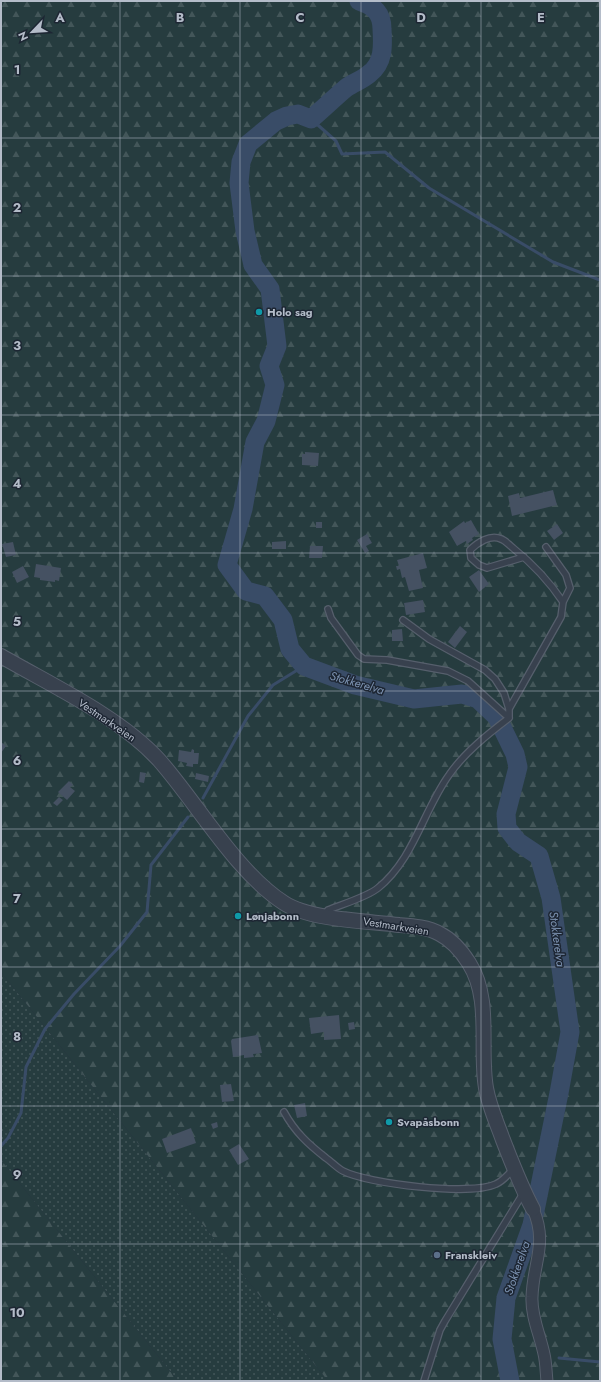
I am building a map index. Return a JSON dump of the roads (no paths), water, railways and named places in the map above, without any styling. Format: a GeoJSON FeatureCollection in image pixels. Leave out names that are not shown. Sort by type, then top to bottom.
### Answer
{"type":"FeatureCollection","features":[{"type":"Feature","properties":{"kind":"street","name":"Vestmarkveien"},"geometry":{"type":"LineString","coordinates":[[1,656],[80,701],[118,725],[140,742],[158,759],[245,868],[265,888],[284,903],[301,911],[417,927],[438,932],[449,939],[470,965],[478,982],[482,1007],[483,1068],[486,1090],[491,1108],[514,1168],[535,1213],[541,1245],[532,1296],[533,1312],[544,1355],[547,1381]]}},
{"type":"Feature","properties":{"kind":"lane"},"geometry":{"type":"LineString","coordinates":[[524,557],[487,568],[479,565],[471,558],[470,550],[477,543],[488,538],[500,538],[524,557],[553,586],[563,602]]}},
{"type":"Feature","properties":{"kind":"lane"},"geometry":{"type":"LineString","coordinates":[[508,709],[561,617],[563,602],[570,588],[566,575],[546,546]]}},
{"type":"Feature","properties":{"kind":"lane"},"geometry":{"type":"LineString","coordinates":[[328,609],[331,618],[358,655],[364,659],[387,660],[448,670],[468,681],[509,718]]}},
{"type":"Feature","properties":{"kind":"lane"},"geometry":{"type":"LineString","coordinates":[[403,620],[429,639],[485,670],[495,679],[504,693],[509,718]]}},
{"type":"Feature","properties":{"kind":"lane"},"geometry":{"type":"LineString","coordinates":[[323,915],[328,910],[377,889],[390,878],[422,827],[449,774],[467,755],[509,718]]}},
{"type":"Feature","properties":{"kind":"lane"},"geometry":{"type":"LineString","coordinates":[[284,1112],[291,1125],[304,1142],[343,1171],[363,1178],[412,1187],[480,1188],[495,1185],[514,1168]]}},
{"type":"Feature","properties":{"kind":"lane"},"geometry":{"type":"LineString","coordinates":[[424,1381],[438,1336],[445,1321],[524,1192]]}},
{"type":"Feature","properties":{"kind":"waterway","name":"Stokkerelva"},"geometry":{"type":"LineString","coordinates":[[359,1],[373,8],[379,14],[381,19],[382,54],[378,65],[366,76],[346,88],[311,119],[298,114],[287,116],[276,121],[248,144],[241,162],[239,183],[245,231],[253,265],[270,289],[277,346],[269,366],[275,385],[266,421],[255,442],[243,509],[227,565],[246,591],[265,596],[283,620],[290,649],[304,666],[355,685],[414,699],[462,694],[478,699],[497,717],[515,754],[518,767],[506,814],[507,828],[518,842],[539,856],[551,898],[570,1032],[532,1225],[506,1298],[502,1339],[510,1381]]}},
{"type":"Feature","properties":{"kind":"waterway"},"geometry":{"type":"LineString","coordinates":[[311,119],[336,141],[342,154],[385,152],[429,188],[553,262],[600,280]]}},
{"type":"Feature","properties":{"kind":"waterway"},"geometry":{"type":"LineString","coordinates":[[203,798],[248,716],[273,685],[304,666]]}},
{"type":"Feature","properties":{"kind":"waterway"},"geometry":{"type":"LineString","coordinates":[[1,1146],[8,1138],[21,1113],[26,1067],[45,1029],[74,994],[120,946],[147,912],[151,865],[188,817]]}},
{"type":"Feature","properties":{"kind":"waterway"},"geometry":{"type":"LineString","coordinates":[[559,1358],[600,1362]]}},
{"type":"Feature","properties":{"kind":"place","name":"Holo sag"},"geometry":{"type":"Point","coordinates":[259,312]}},
{"type":"Feature","properties":{"kind":"place","name":"Lønjabonn"},"geometry":{"type":"Point","coordinates":[238,916]}},
{"type":"Feature","properties":{"kind":"place","name":"Svapåsbonn"},"geometry":{"type":"Point","coordinates":[389,1122]}},
{"type":"Feature","properties":{"kind":"place","name":"Franskleiv"},"geometry":{"type":"Point","coordinates":[437,1255]}}]}
